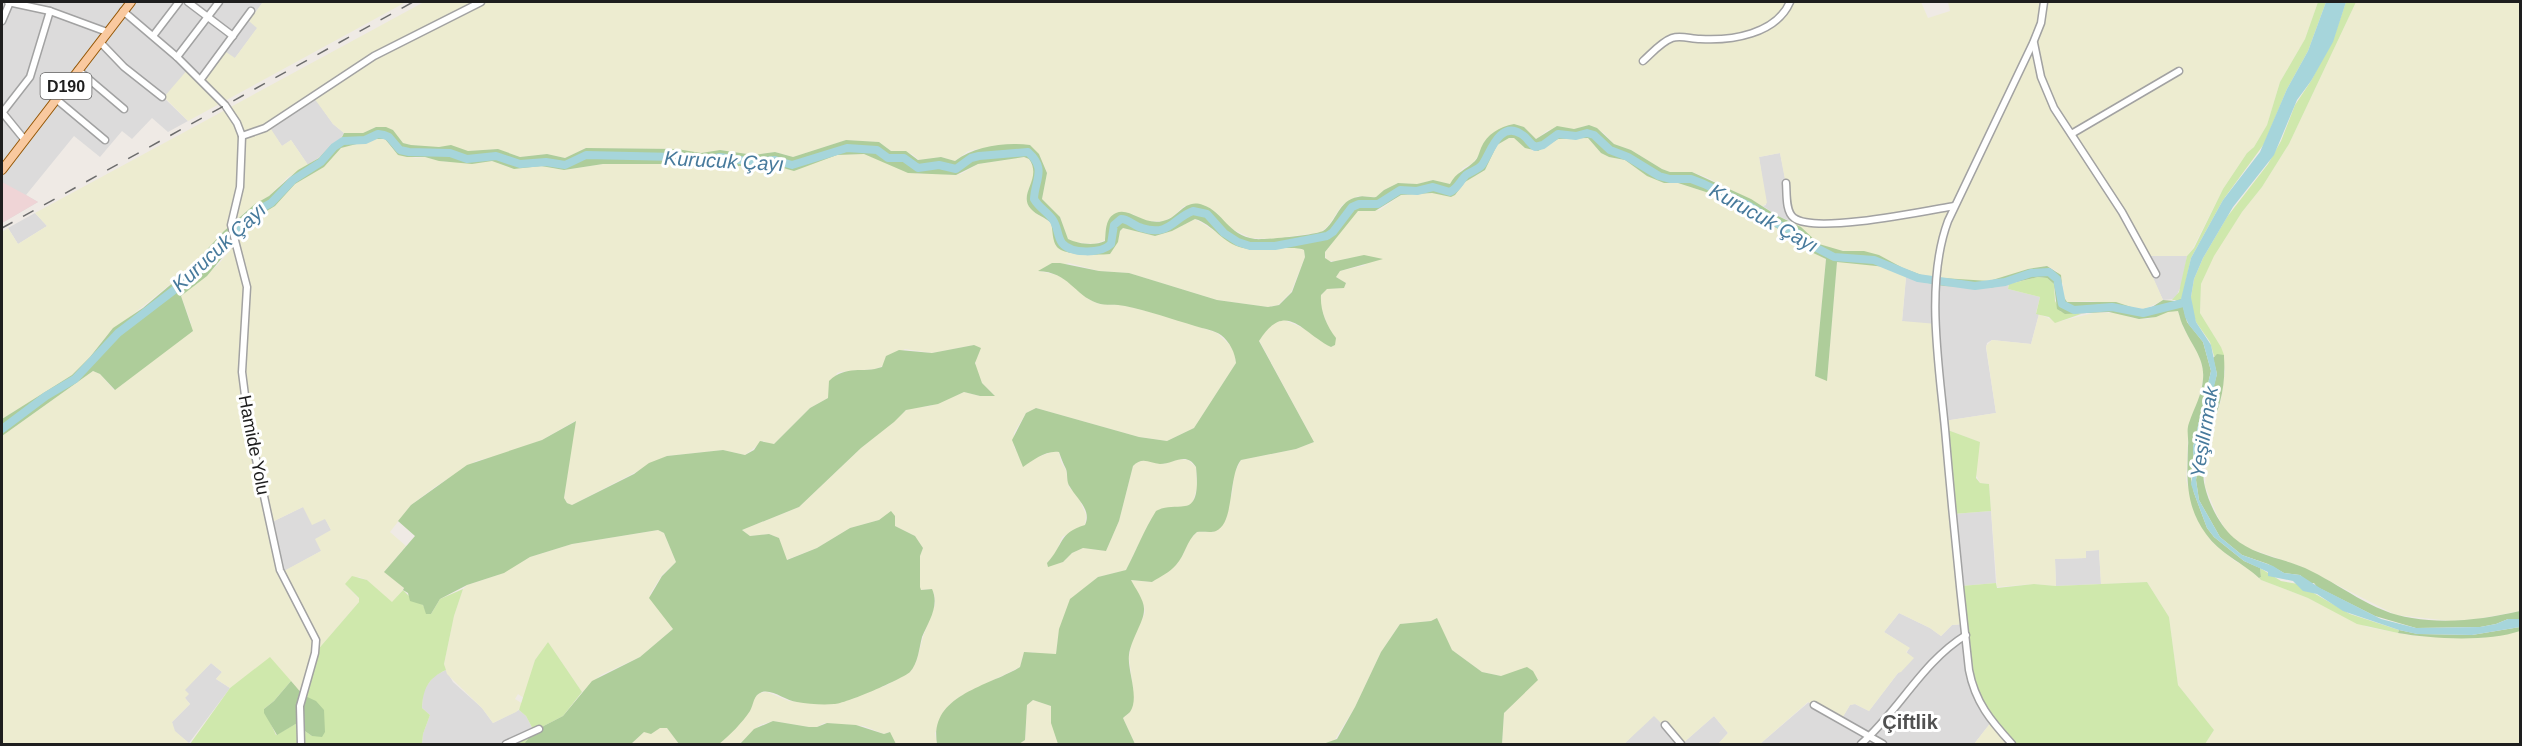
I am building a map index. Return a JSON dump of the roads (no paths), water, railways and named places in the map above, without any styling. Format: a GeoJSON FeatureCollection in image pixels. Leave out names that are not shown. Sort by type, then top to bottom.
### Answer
{"type":"FeatureCollection","features":[{"type":"Feature","properties":{"kind":"main road","name":"D190"},"geometry":{"type":"LineString","coordinates":[[2,170],[100,42],[125,5]]}},
{"type":"Feature","properties":{"kind":"street"},"geometry":{"type":"LineString","coordinates":[[2,21],[9,2],[50,11],[107,32]]}},
{"type":"Feature","properties":{"kind":"street"},"geometry":{"type":"LineString","coordinates":[[153,36],[179,2]]}},
{"type":"Feature","properties":{"kind":"street"},"geometry":{"type":"LineString","coordinates":[[188,2],[233,36]]}},
{"type":"Feature","properties":{"kind":"street"},"geometry":{"type":"LineString","coordinates":[[177,57],[219,2]]}},
{"type":"Feature","properties":{"kind":"street"},"geometry":{"type":"LineString","coordinates":[[125,5],[153,36],[201,79],[226,107],[242,136],[266,128],[374,56],[481,2]]}},
{"type":"Feature","properties":{"kind":"street"},"geometry":{"type":"LineString","coordinates":[[1643,61],[1664,42],[1673,38],[1707,39],[1756,32],[1781,15],[1790,2]]}},
{"type":"Feature","properties":{"kind":"street"},"geometry":{"type":"LineString","coordinates":[[2012,744],[1977,699],[1971,679],[1938,349],[1936,289],[1941,243],[1954,206],[2033,43],[2041,23],[2044,2]]}},
{"type":"Feature","properties":{"kind":"street"},"geometry":{"type":"LineString","coordinates":[[24,140],[2,113],[30,77],[50,11]]}},
{"type":"Feature","properties":{"kind":"street"},"geometry":{"type":"LineString","coordinates":[[201,79],[251,11]]}},
{"type":"Feature","properties":{"kind":"street"},"geometry":{"type":"LineString","coordinates":[[100,42],[124,67],[162,97]]}},
{"type":"Feature","properties":{"kind":"street"},"geometry":{"type":"LineString","coordinates":[[2033,43],[2041,77],[2049,98],[2122,212],[2156,274]]}},
{"type":"Feature","properties":{"kind":"street"},"geometry":{"type":"LineString","coordinates":[[78,70],[124,109]]}},
{"type":"Feature","properties":{"kind":"street"},"geometry":{"type":"LineString","coordinates":[[2073,134],[2179,71]]}},
{"type":"Feature","properties":{"kind":"street"},"geometry":{"type":"LineString","coordinates":[[56,99],[105,140]]}},
{"type":"Feature","properties":{"kind":"street","name":"Hamide Yolu"},"geometry":{"type":"LineString","coordinates":[[242,136],[240,187],[232,230],[247,287],[242,372],[249,428],[280,570],[316,640],[315,653],[300,706],[301,744]]}},
{"type":"Feature","properties":{"kind":"street"},"geometry":{"type":"LineString","coordinates":[[1786,183],[1790,214],[1797,220],[1803,221],[1854,222],[1954,206]]}},
{"type":"Feature","properties":{"kind":"street"},"geometry":{"type":"LineString","coordinates":[[1861,744],[1887,720],[1925,671],[1948,647],[1966,635]]}},
{"type":"Feature","properties":{"kind":"street"},"geometry":{"type":"LineString","coordinates":[[1814,705],[1883,744]]}},
{"type":"Feature","properties":{"kind":"street"},"geometry":{"type":"LineString","coordinates":[[1665,725],[1681,744]]}},
{"type":"Feature","properties":{"kind":"street"},"geometry":{"type":"LineString","coordinates":[[506,744],[539,729]]}},
{"type":"Feature","properties":{"kind":"water"},"geometry":{"type":"Polygon","coordinates":[[[2326,2],[2346,2],[2333,42],[2311,81],[2297,100],[2274,155],[2233,207],[2203,258],[2194,279],[2191,297],[2196,322],[2211,345],[2217,374],[2200,448],[2196,480],[2199,500],[2220,537],[2242,555],[2273,566],[2284,573],[2300,575],[2320,588],[2381,619],[2416,628],[2480,627],[2508,619],[2520,619],[2520,627],[2472,635],[2417,634],[2343,611],[2317,594],[2303,591],[2293,581],[2268,576],[2268,572],[2244,561],[2214,537],[2207,528],[2191,484],[2194,467],[2193,447],[2211,371],[2203,342],[2189,325],[2181,299],[2191,258],[2223,200],[2260,152],[2287,89],[2308,51],[2326,2]]]}},
{"type":"Feature","properties":{"kind":"waterway","name":"Kurucuk Çayı"},"geometry":{"type":"LineString","coordinates":[[2,429],[46,396],[75,379],[118,333],[199,271],[251,214],[271,203],[293,180],[321,162],[334,147],[343,141],[365,140],[378,134],[389,137],[400,150],[409,152],[450,153],[467,159],[496,156],[520,164],[546,162],[565,165],[586,155],[676,157],[701,161],[720,157],[753,162],[775,160],[792,165],[847,148],[877,150],[888,158],[904,158],[918,168],[939,165],[956,169],[971,158],[979,156],[1028,152],[1039,169],[1034,199],[1053,220],[1062,243],[1066,247],[1079,251],[1093,251],[1111,244],[1114,225],[1121,219],[1142,228],[1159,230],[1170,226],[1193,211],[1207,214],[1224,233],[1250,246],[1275,246],[1327,236],[1333,232],[1352,207],[1359,204],[1378,204],[1400,190],[1417,191],[1433,187],[1450,192],[1466,175],[1482,165],[1496,140],[1507,131],[1521,134],[1535,147],[1543,145],[1558,134],[1576,136],[1587,133],[1594,135],[1610,150],[1628,157],[1659,176],[1670,179],[1691,179],[1748,205],[1834,257],[1874,260],[1918,278],[1975,286],[2005,282],[2031,273],[2049,272],[2057,279],[2062,304],[2074,310],[2112,307],[2143,313],[2187,302]]}},
{"type":"Feature","properties":{"kind":"railway"},"geometry":{"type":"LineString","coordinates":[[2,228],[413,2]]}},
{"type":"Feature","properties":{"kind":"district","name":"Çiftlik"},"geometry":{"type":"Point","coordinates":[1910,722]}},
{"type":"Feature","properties":{"kind":"water label","name":"Yeşilırmak"},"geometry":{"type":"Point","coordinates":[2204,432]}}]}
